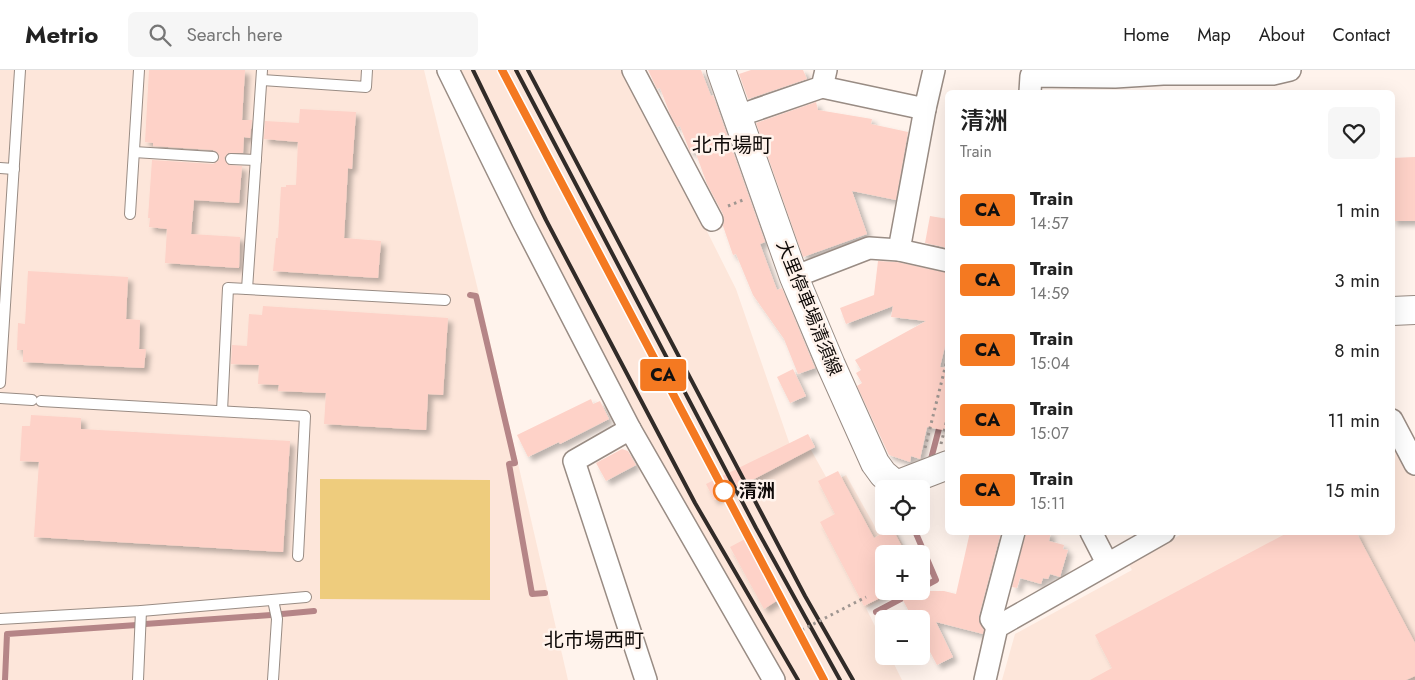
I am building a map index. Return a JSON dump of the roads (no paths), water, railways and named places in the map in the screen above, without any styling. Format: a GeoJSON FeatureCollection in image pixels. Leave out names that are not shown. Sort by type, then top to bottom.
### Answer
{"type":"FeatureCollection","features":[{"type":"Feature","properties":{"kind":"main road","name":"大里停車場清須線"},"geometry":{"type":"LineString","coordinates":[[721,70],[794,277],[875,463],[883,474],[896,485],[945,466]]}},
{"type":"Feature","properties":{"kind":"main road"},"geometry":{"type":"LineString","coordinates":[[1395,311],[1415,310]]}},
{"type":"Feature","properties":{"kind":"street"},"geometry":{"type":"LineString","coordinates":[[448,70],[523,222],[630,429],[774,680]]}},
{"type":"Feature","properties":{"kind":"street"},"geometry":{"type":"LineString","coordinates":[[633,70],[710,217]]}},
{"type":"Feature","properties":{"kind":"street"},"geometry":{"type":"LineString","coordinates":[[899,250],[934,70]]}},
{"type":"Feature","properties":{"kind":"street"},"geometry":{"type":"LineString","coordinates":[[1030,90],[1031,76],[1272,74],[1290,70]]}},
{"type":"Feature","properties":{"kind":"street"},"geometry":{"type":"LineString","coordinates":[[738,116],[824,78],[925,109]]}},
{"type":"Feature","properties":{"kind":"street"},"geometry":{"type":"LineString","coordinates":[[794,277],[868,248],[899,250],[945,260]]}},
{"type":"Feature","properties":{"kind":"street"},"geometry":{"type":"LineString","coordinates":[[1395,426],[1415,464]]}},
{"type":"Feature","properties":{"kind":"street"},"geometry":{"type":"LineString","coordinates":[[630,429],[574,461],[646,680]]}},
{"type":"Feature","properties":{"kind":"street"},"geometry":{"type":"LineString","coordinates":[[997,627],[991,619],[1013,535]]}},
{"type":"Feature","properties":{"kind":"street"},"geometry":{"type":"LineString","coordinates":[[1092,535],[1107,564]]}},
{"type":"Feature","properties":{"kind":"street"},"geometry":{"type":"LineString","coordinates":[[985,680],[997,627],[1159,535]]}},
{"type":"Feature","properties":{"kind":"lane"},"geometry":{"type":"LineString","coordinates":[[0,382],[3,281],[14,169],[20,70]]}},
{"type":"Feature","properties":{"kind":"lane"},"geometry":{"type":"LineString","coordinates":[[130,214],[139,70]]}},
{"type":"Feature","properties":{"kind":"lane"},"geometry":{"type":"LineString","coordinates":[[247,289],[262,75],[366,86],[367,70]]}},
{"type":"Feature","properties":{"kind":"lane"},"geometry":{"type":"LineString","coordinates":[[134,152],[213,157]]}},
{"type":"Feature","properties":{"kind":"lane"},"geometry":{"type":"LineString","coordinates":[[231,158],[256,160]]}},
{"type":"Feature","properties":{"kind":"lane"},"geometry":{"type":"LineString","coordinates":[[0,168],[14,169]]}},
{"type":"Feature","properties":{"kind":"lane"},"geometry":{"type":"LineString","coordinates":[[222,411],[228,288],[445,300]]}},
{"type":"Feature","properties":{"kind":"lane"},"geometry":{"type":"LineString","coordinates":[[0,398],[305,416],[298,556]]}},
{"type":"Feature","properties":{"kind":"lane"},"geometry":{"type":"LineString","coordinates":[[0,619],[141,611],[306,597]]}},
{"type":"Feature","properties":{"kind":"lane"},"geometry":{"type":"LineString","coordinates":[[273,600],[277,619],[273,680]]}},
{"type":"Feature","properties":{"kind":"lane"},"geometry":{"type":"LineString","coordinates":[[138,680],[141,611]]}},
{"type":"Feature","properties":{"kind":"waterway"},"geometry":{"type":"LineString","coordinates":[[470,295],[476,296],[515,463],[509,464],[532,594],[545,593]]}},
{"type":"Feature","properties":{"kind":"waterway"},"geometry":{"type":"LineString","coordinates":[[931,459],[941,421]]}},
{"type":"Feature","properties":{"kind":"waterway"},"geometry":{"type":"LineString","coordinates":[[917,535],[921,545]]}},
{"type":"Feature","properties":{"kind":"waterway"},"geometry":{"type":"LineString","coordinates":[[930,566],[936,580],[930,583]]}},
{"type":"Feature","properties":{"kind":"waterway"},"geometry":{"type":"LineString","coordinates":[[880,610],[899,600]]}},
{"type":"Feature","properties":{"kind":"waterway"},"geometry":{"type":"LineString","coordinates":[[282,614],[314,611]]}},
{"type":"Feature","properties":{"kind":"waterway"},"geometry":{"type":"LineString","coordinates":[[145,624],[271,615]]}},
{"type":"Feature","properties":{"kind":"waterway"},"geometry":{"type":"LineString","coordinates":[[5,680],[7,634],[137,625]]}},
{"type":"Feature","properties":{"kind":"railway"},"geometry":{"type":"LineString","coordinates":[[473,70],[546,220],[695,503],[798,680]]}},
{"type":"Feature","properties":{"kind":"railway"},"geometry":{"type":"LineString","coordinates":[[502,70],[824,680]]}},
{"type":"Feature","properties":{"kind":"railway"},"geometry":{"type":"LineString","coordinates":[[516,70],[756,528],[840,680]]}},
{"type":"Feature","properties":{"kind":"railway"},"geometry":{"type":"LineString","coordinates":[[528,70],[805,596],[853,680]]}},
{"type":"Feature","properties":{"kind":"train","name":"CA"},"geometry":{"type":"LineString","coordinates":[[502,70],[824,680]]}},
{"type":"Feature","properties":{"kind":"place","name":"清洲"},"geometry":{"type":"Point","coordinates":[724,491]}},
{"type":"Feature","properties":{"kind":"district","name":"北市場町"},"geometry":{"type":"Point","coordinates":[732,145]}},
{"type":"Feature","properties":{"kind":"district","name":"北市場西町"},"geometry":{"type":"Point","coordinates":[594,640]}}]}
